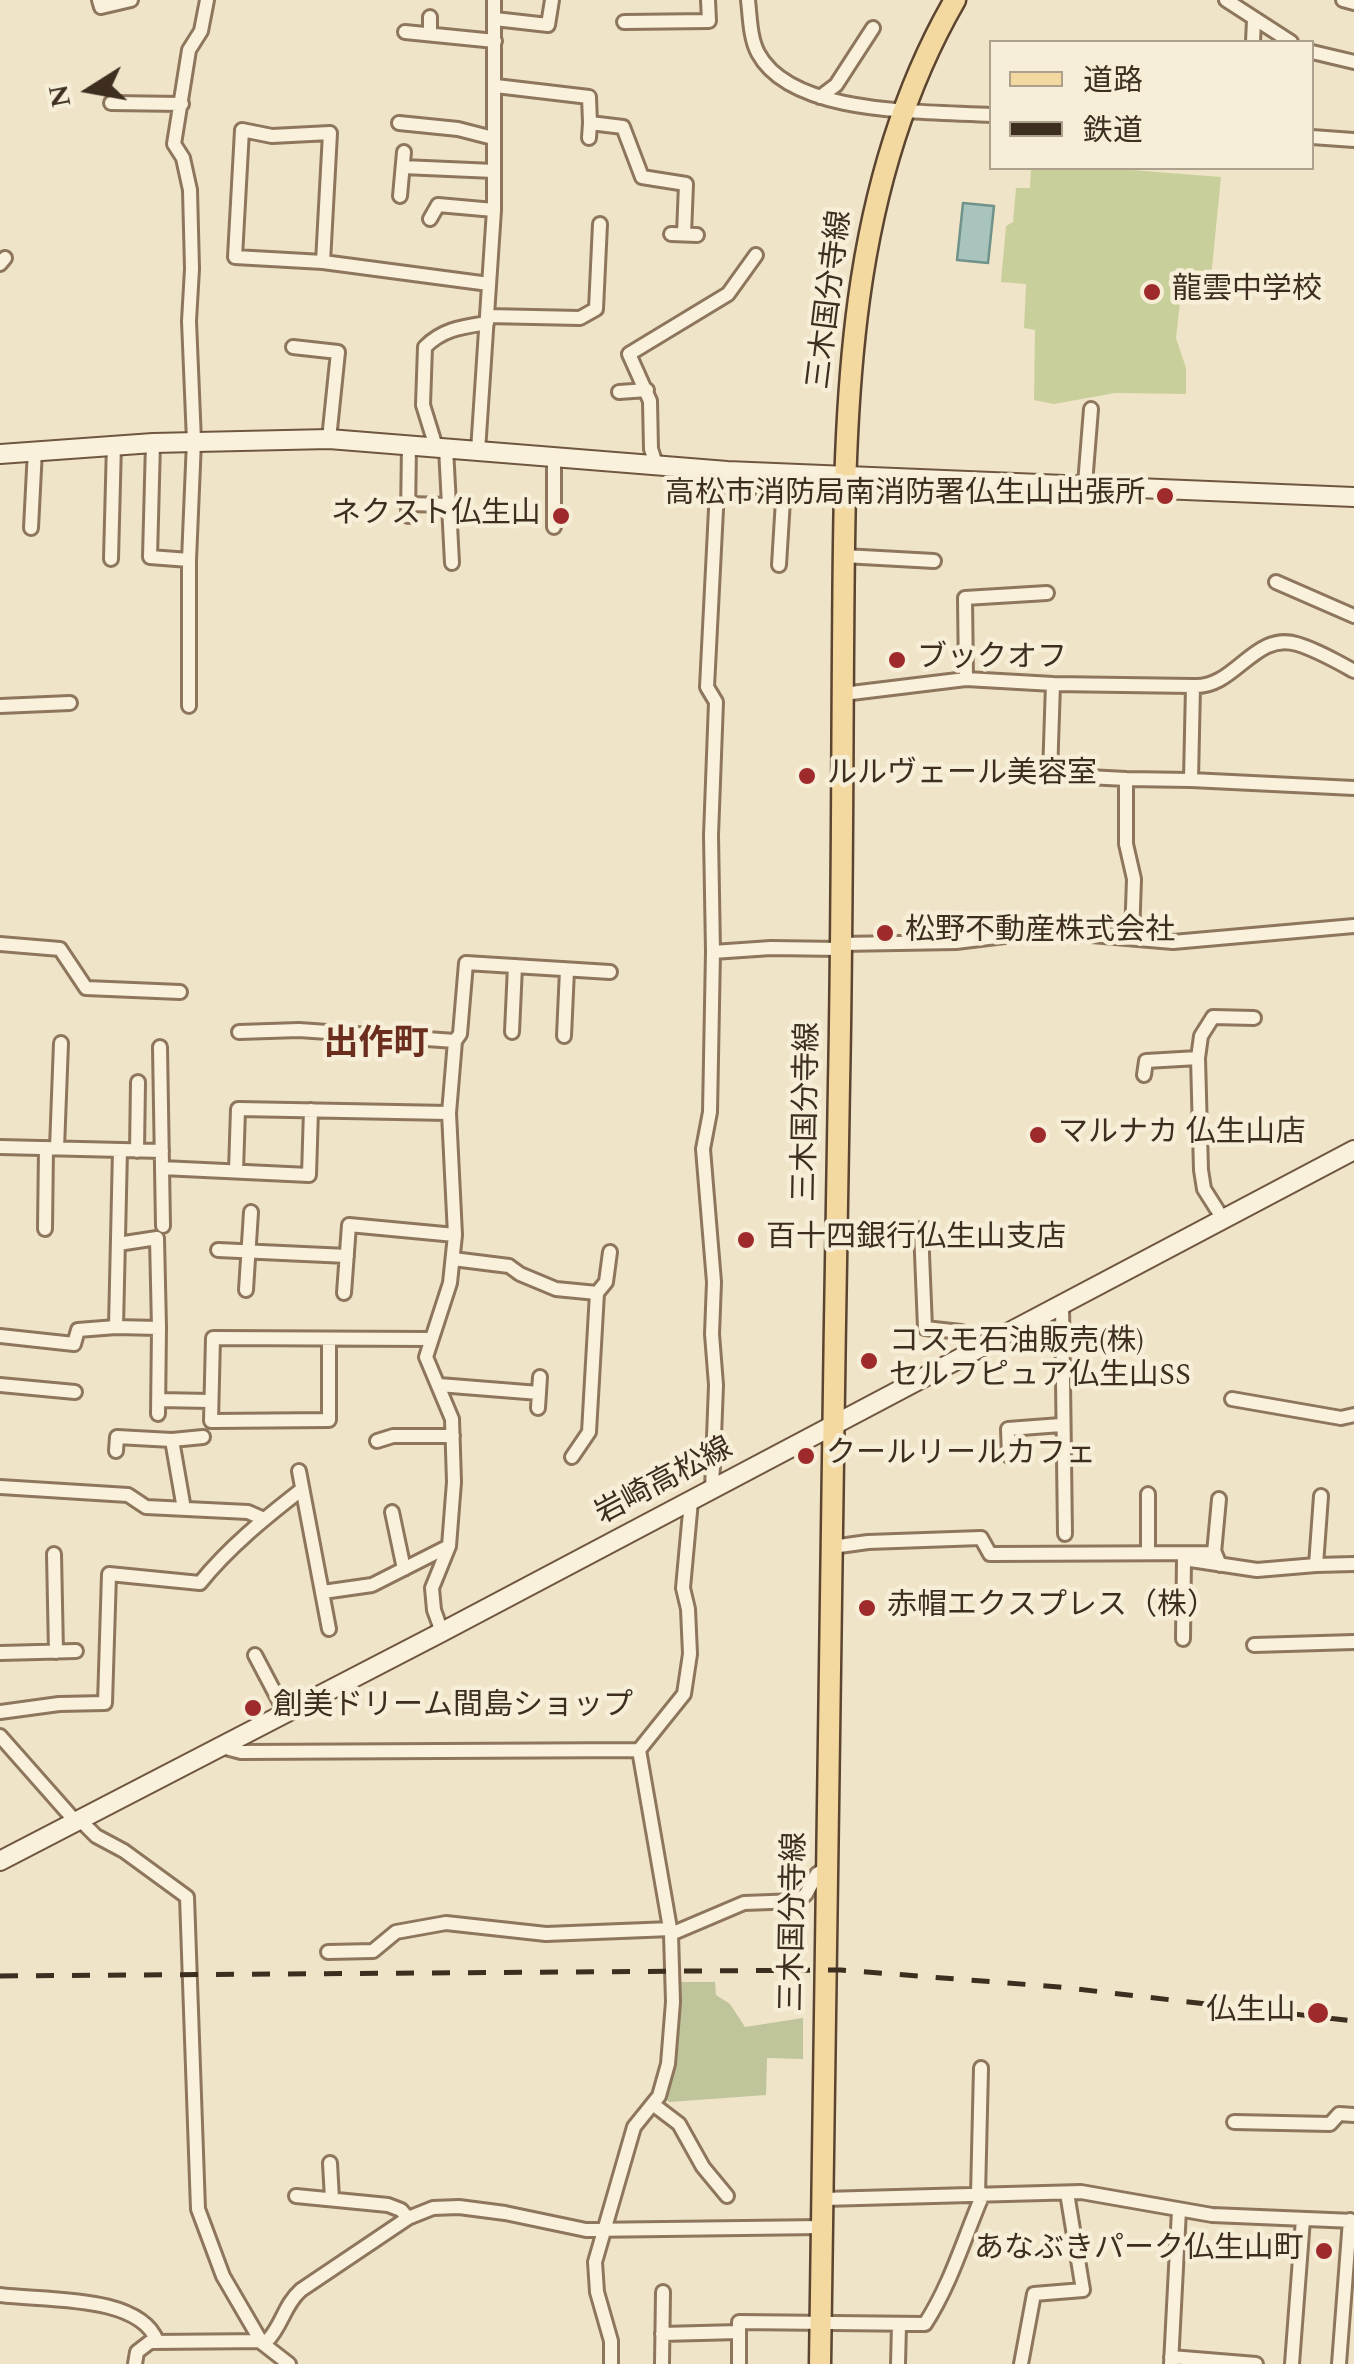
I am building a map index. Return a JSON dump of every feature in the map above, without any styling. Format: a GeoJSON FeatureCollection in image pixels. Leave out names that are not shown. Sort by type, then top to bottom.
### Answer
{"type":"FeatureCollection","features":[{"type":"Feature","properties":{"kind":"main road","name":"三木国分寺線"},"geometry":{"type":"LineString","coordinates":[[820,2364],[842,947],[845,476],[850,368],[870,219],[890,146],[955,0]]}},
{"type":"Feature","properties":{"kind":"main road"},"geometry":{"type":"LineString","coordinates":[[0,454],[153,442],[330,439],[722,470],[1354,497]]}},
{"type":"Feature","properties":{"kind":"main road","name":"岩崎高松線"},"geometry":{"type":"LineString","coordinates":[[0,1861],[1354,1150]]}},
{"type":"Feature","properties":{"kind":"street"},"geometry":{"type":"LineString","coordinates":[[99,0],[101,7],[131,0]]}},
{"type":"Feature","properties":{"kind":"street"},"geometry":{"type":"LineString","coordinates":[[188,706],[194,441],[189,321],[192,269],[190,190],[183,158],[174,144],[189,50],[201,30],[207,0]]}},
{"type":"Feature","properties":{"kind":"street"},"geometry":{"type":"LineString","coordinates":[[478,451],[494,210],[494,0]]}},
{"type":"Feature","properties":{"kind":"street"},"geometry":{"type":"LineString","coordinates":[[494,19],[548,25],[552,0]]}},
{"type":"Feature","properties":{"kind":"street"},"geometry":{"type":"LineString","coordinates":[[624,22],[709,21],[708,0]]}},
{"type":"Feature","properties":{"kind":"street"},"geometry":{"type":"LineString","coordinates":[[748,0],[755,49],[764,64],[789,84],[847,104],[989,116]]}},
{"type":"Feature","properties":{"kind":"street"},"geometry":{"type":"LineString","coordinates":[[1226,0],[1288,40]]}},
{"type":"Feature","properties":{"kind":"street"},"geometry":{"type":"LineString","coordinates":[[1343,0],[1354,2]]}},
{"type":"Feature","properties":{"kind":"street"},"geometry":{"type":"LineString","coordinates":[[430,17],[430,34]]}},
{"type":"Feature","properties":{"kind":"street"},"geometry":{"type":"LineString","coordinates":[[1253,40],[1254,20]]}},
{"type":"Feature","properties":{"kind":"street"},"geometry":{"type":"LineString","coordinates":[[820,97],[836,85],[873,28]]}},
{"type":"Feature","properties":{"kind":"street"},"geometry":{"type":"LineString","coordinates":[[404,32],[495,41]]}},
{"type":"Feature","properties":{"kind":"street"},"geometry":{"type":"LineString","coordinates":[[1314,52],[1354,62]]}},
{"type":"Feature","properties":{"kind":"street"},"geometry":{"type":"LineString","coordinates":[[496,86],[588,90],[590,138]]}},
{"type":"Feature","properties":{"kind":"street"},"geometry":{"type":"LineString","coordinates":[[111,103],[182,104]]}},
{"type":"Feature","properties":{"kind":"street"},"geometry":{"type":"LineString","coordinates":[[399,123],[458,129],[493,138]]}},
{"type":"Feature","properties":{"kind":"street"},"geometry":{"type":"LineString","coordinates":[[590,123],[623,127],[642,177],[686,184],[684,234]]}},
{"type":"Feature","properties":{"kind":"street"},"geometry":{"type":"LineString","coordinates":[[323,262],[330,133],[272,136],[242,130],[234,257],[323,262],[489,284]]}},
{"type":"Feature","properties":{"kind":"street"},"geometry":{"type":"LineString","coordinates":[[1314,137],[1354,140]]}},
{"type":"Feature","properties":{"kind":"street"},"geometry":{"type":"LineString","coordinates":[[400,196],[404,152]]}},
{"type":"Feature","properties":{"kind":"street"},"geometry":{"type":"LineString","coordinates":[[403,167],[494,171]]}},
{"type":"Feature","properties":{"kind":"street"},"geometry":{"type":"LineString","coordinates":[[430,218],[438,205],[494,210]]}},
{"type":"Feature","properties":{"kind":"street"},"geometry":{"type":"LineString","coordinates":[[452,563],[441,448],[424,404],[425,346],[454,328],[487,320],[580,318],[596,309],[600,224]]}},
{"type":"Feature","properties":{"kind":"street"},"geometry":{"type":"LineString","coordinates":[[657,466],[646,390],[629,354],[728,294],[756,255]]}},
{"type":"Feature","properties":{"kind":"street"},"geometry":{"type":"LineString","coordinates":[[293,347],[338,352],[330,439]]}},
{"type":"Feature","properties":{"kind":"street"},"geometry":{"type":"LineString","coordinates":[[619,392],[646,390]]}},
{"type":"Feature","properties":{"kind":"street"},"geometry":{"type":"LineString","coordinates":[[1085,484],[1091,409]]}},
{"type":"Feature","properties":{"kind":"street"},"geometry":{"type":"LineString","coordinates":[[153,442],[150,558],[189,560]]}},
{"type":"Feature","properties":{"kind":"street"},"geometry":{"type":"LineString","coordinates":[[111,559],[114,444]]}},
{"type":"Feature","properties":{"kind":"street"},"geometry":{"type":"LineString","coordinates":[[409,445],[408,510],[449,505]]}},
{"type":"Feature","properties":{"kind":"street"},"geometry":{"type":"LineString","coordinates":[[31,528],[34,450]]}},
{"type":"Feature","properties":{"kind":"street"},"geometry":{"type":"LineString","coordinates":[[554,458],[554,528]]}},
{"type":"Feature","properties":{"kind":"street"},"geometry":{"type":"LineString","coordinates":[[712,1490],[714,1282],[703,1149],[710,1112],[711,834],[716,702],[707,687],[722,470],[783,500],[778,565]]}},
{"type":"Feature","properties":{"kind":"street"},"geometry":{"type":"LineString","coordinates":[[844,556],[934,561]]}},
{"type":"Feature","properties":{"kind":"street"},"geometry":{"type":"LineString","coordinates":[[1276,582],[1354,616]]}},
{"type":"Feature","properties":{"kind":"street"},"geometry":{"type":"LineString","coordinates":[[966,679],[965,598],[1046,593]]}},
{"type":"Feature","properties":{"kind":"street"},"geometry":{"type":"LineString","coordinates":[[843,694],[966,679],[1193,686],[1221,680],[1268,642],[1294,643],[1354,671]]}},
{"type":"Feature","properties":{"kind":"street"},"geometry":{"type":"LineString","coordinates":[[1053,684],[1050,775],[1354,788]]}},
{"type":"Feature","properties":{"kind":"street"},"geometry":{"type":"LineString","coordinates":[[1191,780],[1193,686]]}},
{"type":"Feature","properties":{"kind":"street"},"geometry":{"type":"LineString","coordinates":[[0,706],[70,703]]}},
{"type":"Feature","properties":{"kind":"street"},"geometry":{"type":"LineString","coordinates":[[1126,779],[1126,844],[1134,879],[1132,937]]}},
{"type":"Feature","properties":{"kind":"street"},"geometry":{"type":"LineString","coordinates":[[713,952],[956,942],[1045,931],[1174,942],[1354,926]]}},
{"type":"Feature","properties":{"kind":"street"},"geometry":{"type":"LineString","coordinates":[[0,944],[60,948],[86,988],[180,992]]}},
{"type":"Feature","properties":{"kind":"street"},"geometry":{"type":"LineString","coordinates":[[442,1632],[432,1588],[449,1546],[454,1482],[452,1419],[426,1364],[453,1259],[456,1206],[449,1113],[466,964],[610,972]]}},
{"type":"Feature","properties":{"kind":"street"},"geometry":{"type":"LineString","coordinates":[[512,1032],[515,966]]}},
{"type":"Feature","properties":{"kind":"street"},"geometry":{"type":"LineString","coordinates":[[564,1036],[567,970]]}},
{"type":"Feature","properties":{"kind":"street"},"geometry":{"type":"LineString","coordinates":[[1224,1219],[1204,1189],[1198,1058],[1201,1036],[1213,1017],[1254,1018]]}},
{"type":"Feature","properties":{"kind":"street"},"geometry":{"type":"LineString","coordinates":[[240,1032],[299,1030],[455,1041]]}},
{"type":"Feature","properties":{"kind":"street"},"geometry":{"type":"LineString","coordinates":[[44,1228],[61,1043]]}},
{"type":"Feature","properties":{"kind":"street"},"geometry":{"type":"LineString","coordinates":[[160,1047],[163,1226]]}},
{"type":"Feature","properties":{"kind":"street"},"geometry":{"type":"LineString","coordinates":[[1144,1075],[1146,1061],[1198,1058]]}},
{"type":"Feature","properties":{"kind":"street"},"geometry":{"type":"LineString","coordinates":[[137,1151],[138,1082]]}},
{"type":"Feature","properties":{"kind":"street"},"geometry":{"type":"LineString","coordinates":[[236,1171],[238,1109],[449,1113]]}},
{"type":"Feature","properties":{"kind":"street"},"geometry":{"type":"LineString","coordinates":[[162,1168],[309,1175],[311,1110]]}},
{"type":"Feature","properties":{"kind":"street"},"geometry":{"type":"LineString","coordinates":[[0,1147],[162,1151]]}},
{"type":"Feature","properties":{"kind":"street"},"geometry":{"type":"LineString","coordinates":[[116,1327],[120,1150]]}},
{"type":"Feature","properties":{"kind":"street"},"geometry":{"type":"LineString","coordinates":[[246,1290],[251,1212]]}},
{"type":"Feature","properties":{"kind":"street"},"geometry":{"type":"LineString","coordinates":[[344,1293],[349,1225],[455,1235]]}},
{"type":"Feature","properties":{"kind":"street"},"geometry":{"type":"LineString","coordinates":[[921,1229],[925,1328],[961,1332],[973,1352]]}},
{"type":"Feature","properties":{"kind":"street"},"geometry":{"type":"LineString","coordinates":[[118,1244],[158,1238],[158,1407],[210,1401]]}},
{"type":"Feature","properties":{"kind":"street"},"geometry":{"type":"LineString","coordinates":[[218,1250],[347,1256]]}},
{"type":"Feature","properties":{"kind":"street"},"geometry":{"type":"LineString","coordinates":[[572,1457],[590,1432],[597,1292],[606,1282],[610,1252]]}},
{"type":"Feature","properties":{"kind":"street"},"geometry":{"type":"LineString","coordinates":[[453,1259],[509,1266],[556,1289],[597,1292]]}},
{"type":"Feature","properties":{"kind":"street"},"geometry":{"type":"LineString","coordinates":[[1062,1304],[1065,1534]]}},
{"type":"Feature","properties":{"kind":"street"},"geometry":{"type":"LineString","coordinates":[[0,1336],[74,1344],[78,1330],[160,1328]]}},
{"type":"Feature","properties":{"kind":"street"},"geometry":{"type":"LineString","coordinates":[[329,1338],[330,1420],[211,1421],[213,1338],[329,1338],[431,1339]]}},
{"type":"Feature","properties":{"kind":"street"},"geometry":{"type":"LineString","coordinates":[[538,1408],[540,1377]]}},
{"type":"Feature","properties":{"kind":"street"},"geometry":{"type":"LineString","coordinates":[[0,1385],[74,1392]]}},
{"type":"Feature","properties":{"kind":"street"},"geometry":{"type":"LineString","coordinates":[[439,1385],[539,1393]]}},
{"type":"Feature","properties":{"kind":"street"},"geometry":{"type":"LineString","coordinates":[[1232,1399],[1341,1418],[1354,1415]]}},
{"type":"Feature","properties":{"kind":"street"},"geometry":{"type":"LineString","coordinates":[[1009,1456],[1008,1429],[1061,1426]]}},
{"type":"Feature","properties":{"kind":"street"},"geometry":{"type":"LineString","coordinates":[[116,1451],[117,1437],[172,1440],[203,1436]]}},
{"type":"Feature","properties":{"kind":"street"},"geometry":{"type":"LineString","coordinates":[[377,1441],[393,1436],[453,1436]]}},
{"type":"Feature","properties":{"kind":"street"},"geometry":{"type":"LineString","coordinates":[[172,1440],[184,1509]]}},
{"type":"Feature","properties":{"kind":"street"},"geometry":{"type":"LineString","coordinates":[[299,1471],[329,1629]]}},
{"type":"Feature","properties":{"kind":"street"},"geometry":{"type":"LineString","coordinates":[[0,1486],[128,1495],[146,1507],[248,1512],[264,1519]]}},
{"type":"Feature","properties":{"kind":"street"},"geometry":{"type":"LineString","coordinates":[[0,1712],[105,1703],[109,1574],[200,1583],[215,1564],[301,1490]]}},
{"type":"Feature","properties":{"kind":"street"},"geometry":{"type":"LineString","coordinates":[[1148,1494],[1148,1552]]}},
{"type":"Feature","properties":{"kind":"street"},"geometry":{"type":"LineString","coordinates":[[1316,1565],[1321,1496]]}},
{"type":"Feature","properties":{"kind":"street"},"geometry":{"type":"LineString","coordinates":[[1217,1559],[1219,1499]]}},
{"type":"Feature","properties":{"kind":"street"},"geometry":{"type":"LineString","coordinates":[[611,2364],[595,2262],[634,2127],[654,2106],[668,2064],[674,2002],[671,1931],[639,1750],[684,1694],[690,1654],[688,1609],[682,1588],[691,1501]]}},
{"type":"Feature","properties":{"kind":"street"},"geometry":{"type":"LineString","coordinates":[[392,1512],[404,1569]]}},
{"type":"Feature","properties":{"kind":"street"},"geometry":{"type":"LineString","coordinates":[[832,1547],[980,1538],[990,1554],[1148,1552],[1272,1570],[1354,1564]]}},
{"type":"Feature","properties":{"kind":"street"},"geometry":{"type":"LineString","coordinates":[[323,1592],[372,1585],[449,1546]]}},
{"type":"Feature","properties":{"kind":"street"},"geometry":{"type":"LineString","coordinates":[[54,1554],[56,1652]]}},
{"type":"Feature","properties":{"kind":"street"},"geometry":{"type":"LineString","coordinates":[[1182,1639],[1184,1559],[1217,1559]]}},
{"type":"Feature","properties":{"kind":"street"},"geometry":{"type":"LineString","coordinates":[[1254,1645],[1354,1642]]}},
{"type":"Feature","properties":{"kind":"street"},"geometry":{"type":"LineString","coordinates":[[0,1653],[76,1651]]}},
{"type":"Feature","properties":{"kind":"street"},"geometry":{"type":"LineString","coordinates":[[255,1655],[285,1712]]}},
{"type":"Feature","properties":{"kind":"street"},"geometry":{"type":"LineString","coordinates":[[0,1736],[78,1821],[187,1896],[198,2209],[223,2276],[262,2343],[290,2364]]}},
{"type":"Feature","properties":{"kind":"street"},"geometry":{"type":"LineString","coordinates":[[218,1746],[241,1752],[639,1750]]}},
{"type":"Feature","properties":{"kind":"street"},"geometry":{"type":"LineString","coordinates":[[328,1952],[373,1951],[396,1932],[446,1923],[546,1934],[671,1931],[744,1903],[798,1900],[817,1874],[827,1868]]}},
{"type":"Feature","properties":{"kind":"street"},"geometry":{"type":"LineString","coordinates":[[739,2364],[739,2322],[925,2324],[944,2294],[980,2194],[981,2068]]}},
{"type":"Feature","properties":{"kind":"street"},"geometry":{"type":"LineString","coordinates":[[654,2106],[679,2124],[703,2167],[727,2196]]}},
{"type":"Feature","properties":{"kind":"street"},"geometry":{"type":"LineString","coordinates":[[1234,2122],[1330,2124],[1339,2114],[1354,2115]]}},
{"type":"Feature","properties":{"kind":"street"},"geometry":{"type":"LineString","coordinates":[[330,2163],[332,2199]]}},
{"type":"Feature","properties":{"kind":"street"},"geometry":{"type":"LineString","coordinates":[[823,2200],[1067,2193],[1212,2216],[1352,2220],[1339,2364]]}},
{"type":"Feature","properties":{"kind":"street"},"geometry":{"type":"LineString","coordinates":[[1021,2364],[1034,2294],[1082,2290],[1067,2193]]}},
{"type":"Feature","properties":{"kind":"street"},"geometry":{"type":"LineString","coordinates":[[296,2196],[388,2205],[402,2210],[408,2218]]}},
{"type":"Feature","properties":{"kind":"street"},"geometry":{"type":"LineString","coordinates":[[135,2364],[142,2346],[157,2340],[262,2343],[274,2334],[286,2305],[300,2290],[408,2218],[433,2208],[459,2207],[603,2231],[822,2228]]}},
{"type":"Feature","properties":{"kind":"street"},"geometry":{"type":"LineString","coordinates":[[1179,2210],[1171,2361],[1256,2364]]}},
{"type":"Feature","properties":{"kind":"street"},"geometry":{"type":"LineString","coordinates":[[1292,2364],[1302,2219]]}},
{"type":"Feature","properties":{"kind":"street"},"geometry":{"type":"LineString","coordinates":[[662,2364],[663,2292]]}},
{"type":"Feature","properties":{"kind":"street"},"geometry":{"type":"LineString","coordinates":[[0,2295],[112,2308],[145,2321],[157,2340]]}},
{"type":"Feature","properties":{"kind":"street"},"geometry":{"type":"LineString","coordinates":[[898,2364],[899,2325]]}},
{"type":"Feature","properties":{"kind":"street"},"geometry":{"type":"LineString","coordinates":[[662,2334],[739,2332]]}},
{"type":"Feature","properties":{"kind":"green space"},"geometry":{"type":"Polygon","coordinates":[[[1031,170],[1132,170],[1221,177],[1210,288],[1182,285],[1176,338],[1186,368],[1186,394],[1115,393],[1054,404],[1034,400],[1035,330],[1024,328],[1026,284],[1001,282],[1006,226],[1013,222],[1016,188],[1030,188],[1031,170]]]}},
{"type":"Feature","properties":{"kind":"green space"},"geometry":{"type":"Polygon","coordinates":[[[675,1982],[715,1982],[716,1995],[730,2004],[745,2027],[803,2018],[803,2059],[767,2058],[766,2095],[669,2102],[662,2095],[675,1982]]]}},
{"type":"Feature","properties":{"kind":"water"},"geometry":{"type":"Polygon","coordinates":[[[963,203],[994,206],[988,263],[957,260],[963,203]]]}},
{"type":"Feature","properties":{"kind":"railway"},"geometry":{"type":"LineString","coordinates":[[0,1976],[841,1970],[1059,1987],[1354,2021]]}},
{"type":"Feature","properties":{"kind":"place","name":"龍雲中学校"},"geometry":{"type":"Point","coordinates":[1152,292]}},
{"type":"Feature","properties":{"kind":"place","name":"高松市消防局南消防署仏生山出張所"},"geometry":{"type":"Point","coordinates":[1165,496]}},
{"type":"Feature","properties":{"kind":"place","name":"ネクスト仏生山"},"geometry":{"type":"Point","coordinates":[561,516]}},
{"type":"Feature","properties":{"kind":"place","name":"ブックオフ"},"geometry":{"type":"Point","coordinates":[897,660]}},
{"type":"Feature","properties":{"kind":"place","name":"ルルヴェール美容室"},"geometry":{"type":"Point","coordinates":[807,776]}},
{"type":"Feature","properties":{"kind":"place","name":"松野不動産株式会社"},"geometry":{"type":"Point","coordinates":[885,933]}},
{"type":"Feature","properties":{"kind":"place","name":"マルナカ 仏生山店"},"geometry":{"type":"Point","coordinates":[1038,1135]}},
{"type":"Feature","properties":{"kind":"place","name":"百十四銀行仏生山支店"},"geometry":{"type":"Point","coordinates":[746,1240]}},
{"type":"Feature","properties":{"kind":"place","name":"コスモ石油販売(株) セルフピュア仏生山SS"},"geometry":{"type":"Point","coordinates":[869,1361]}},
{"type":"Feature","properties":{"kind":"place","name":"クールリールカフェ"},"geometry":{"type":"Point","coordinates":[806,1456]}},
{"type":"Feature","properties":{"kind":"place","name":"赤帽エクスプレス（株）"},"geometry":{"type":"Point","coordinates":[867,1608]}},
{"type":"Feature","properties":{"kind":"place","name":"創美ドリーム間島ショップ"},"geometry":{"type":"Point","coordinates":[253,1708]}},
{"type":"Feature","properties":{"kind":"place","name":"仏生山"},"geometry":{"type":"Point","coordinates":[1318,2013]}},
{"type":"Feature","properties":{"kind":"place","name":"あなぶきパーク仏生山町"},"geometry":{"type":"Point","coordinates":[1324,2251]}},
{"type":"Feature","properties":{"kind":"district","name":"出作町"},"geometry":{"type":"Point","coordinates":[376,1047]}}]}
